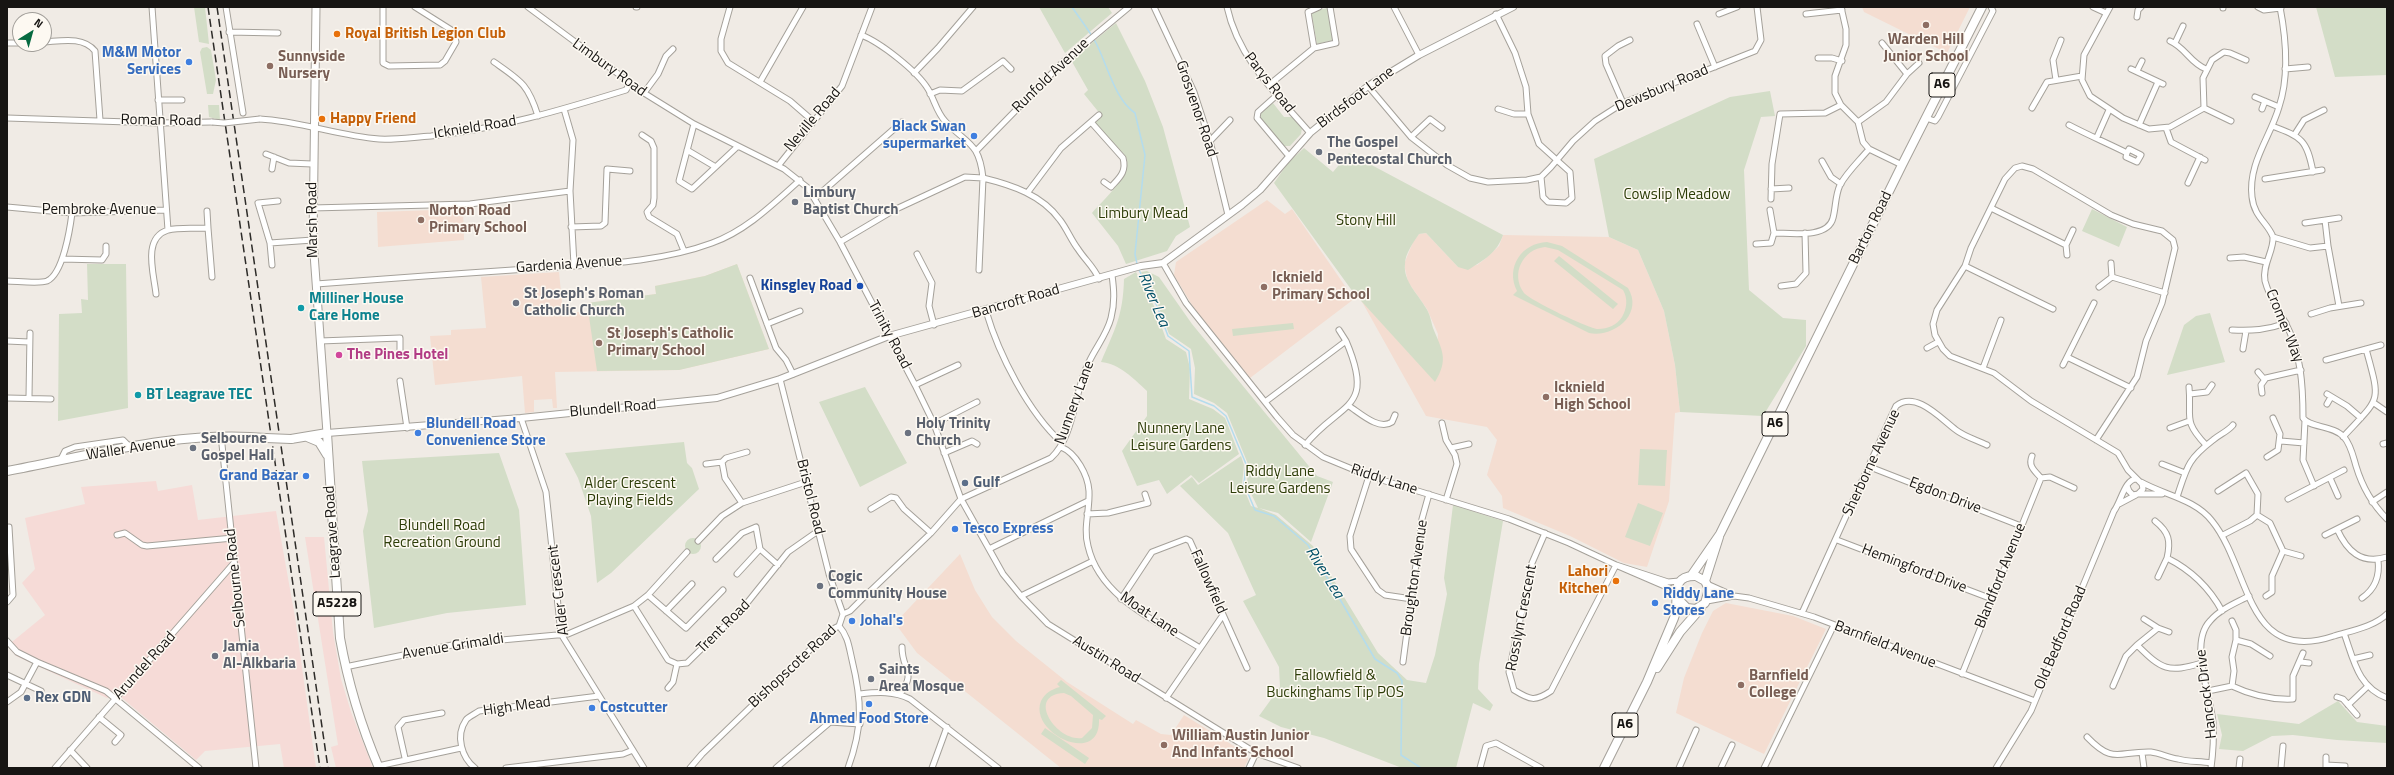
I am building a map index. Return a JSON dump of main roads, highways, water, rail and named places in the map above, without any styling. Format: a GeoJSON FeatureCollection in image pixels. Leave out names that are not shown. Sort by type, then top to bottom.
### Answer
{"type":"FeatureCollection","features":[{"type":"Feature","properties":{"kind":"main road","name":"Marsh Road"},"geometry":{"type":"LineString","coordinates":[[316,7],[312,164],[312,240],[327,434]]}},
{"type":"Feature","properties":{"kind":"main road","name":"Barton Road"},"geometry":{"type":"LineString","coordinates":[[1720,534],[1902,165],[1982,7]]}},
{"type":"Feature","properties":{"kind":"main road","name":"Waller Avenue"},"geometry":{"type":"LineString","coordinates":[[7,471],[130,446],[221,435],[290,439],[327,434]]}},
{"type":"Feature","properties":{"kind":"main road","name":"Leagrave Road"},"geometry":{"type":"LineString","coordinates":[[327,434],[338,616],[345,667],[358,713],[379,767]]}},
{"type":"Feature","properties":{"kind":"main road"},"geometry":{"type":"LineString","coordinates":[[306,437],[319,442],[328,457]]}},
{"type":"Feature","properties":{"kind":"main road","name":"A6"},"geometry":{"type":"LineString","coordinates":[[1604,768],[1647,682],[1676,614],[1676,594],[1680,581],[1690,576],[1720,534]]}},
{"type":"Feature","properties":{"kind":"main road","name":"A6"},"geometry":{"type":"LineString","coordinates":[[1647,682],[1680,632],[1704,604],[1709,594],[1706,583],[1720,534]]}},
{"type":"Feature","properties":{"kind":"main road"},"geometry":{"type":"LineString","coordinates":[[1690,576],[1706,583]]}},
{"type":"Feature","properties":{"kind":"main road"},"geometry":{"type":"LineString","coordinates":[[1676,594],[1687,608],[1704,604]]}},
{"type":"Feature","properties":{"kind":"waterway","name":"River Lea"},"geometry":{"type":"LineString","coordinates":[[1072,7],[1096,43],[1112,81],[1122,100],[1135,113],[1145,155],[1135,254],[1137,264]]}},
{"type":"Feature","properties":{"kind":"waterway","name":"River Lea"},"geometry":{"type":"LineString","coordinates":[[1138,268],[1157,306],[1168,336],[1189,351],[1192,397],[1214,406],[1226,416],[1246,464],[1244,484],[1255,510],[1274,516],[1308,545],[1375,659],[1397,673],[1402,681],[1401,755],[1421,768]]}},
{"type":"Feature","properties":{"kind":"railway"},"geometry":{"type":"LineString","coordinates":[[208,7],[320,768]]}},
{"type":"Feature","properties":{"kind":"railway"},"geometry":{"type":"LineString","coordinates":[[217,7],[328,768]]}},
{"type":"Feature","properties":{"kind":"place","name":"Warden Hill Junior School"},"geometry":{"type":"Point","coordinates":[1926,25]}},
{"type":"Feature","properties":{"kind":"place","name":"Royal British Legion Club"},"geometry":{"type":"Point","coordinates":[337,34]}},
{"type":"Feature","properties":{"kind":"place","name":"M&M Motor Services"},"geometry":{"type":"Point","coordinates":[189,62]}},
{"type":"Feature","properties":{"kind":"place","name":"Sunnyside Nursery"},"geometry":{"type":"Point","coordinates":[270,66]}},
{"type":"Feature","properties":{"kind":"place","name":"Happy Friend"},"geometry":{"type":"Point","coordinates":[322,119]}},
{"type":"Feature","properties":{"kind":"place","name":"Black Swan supermarket"},"geometry":{"type":"Point","coordinates":[974,136]}},
{"type":"Feature","properties":{"kind":"place","name":"The Gospel Pentecostal Church"},"geometry":{"type":"Point","coordinates":[1319,152]}},
{"type":"Feature","properties":{"kind":"place","name":"Limbury Baptist Church"},"geometry":{"type":"Point","coordinates":[795,202]}},
{"type":"Feature","properties":{"kind":"place","name":"Norton Road Primary School"},"geometry":{"type":"Point","coordinates":[421,220]}},
{"type":"Feature","properties":{"kind":"place","name":"Kinsgley Road"},"geometry":{"type":"Point","coordinates":[860,286]}},
{"type":"Feature","properties":{"kind":"place","name":"Icknield Primary School"},"geometry":{"type":"Point","coordinates":[1264,287]}},
{"type":"Feature","properties":{"kind":"place","name":"St Joseph's Roman Catholic Church"},"geometry":{"type":"Point","coordinates":[516,303]}},
{"type":"Feature","properties":{"kind":"place","name":"Milliner House Care Home"},"geometry":{"type":"Point","coordinates":[301,308]}},
{"type":"Feature","properties":{"kind":"place","name":"St Joseph's Catholic Primary School"},"geometry":{"type":"Point","coordinates":[599,343]}},
{"type":"Feature","properties":{"kind":"place","name":"The Pines Hotel"},"geometry":{"type":"Point","coordinates":[339,355]}},
{"type":"Feature","properties":{"kind":"place","name":"BT Leagrave TEC"},"geometry":{"type":"Point","coordinates":[138,395]}},
{"type":"Feature","properties":{"kind":"place","name":"Icknield High School"},"geometry":{"type":"Point","coordinates":[1546,397]}},
{"type":"Feature","properties":{"kind":"place","name":"Blundell Road Convenience Store"},"geometry":{"type":"Point","coordinates":[418,433]}},
{"type":"Feature","properties":{"kind":"place","name":"Holy Trinity Church"},"geometry":{"type":"Point","coordinates":[908,433]}},
{"type":"Feature","properties":{"kind":"place","name":"Selbourne Gospel Hall"},"geometry":{"type":"Point","coordinates":[193,448]}},
{"type":"Feature","properties":{"kind":"place","name":"Grand Bazar"},"geometry":{"type":"Point","coordinates":[306,476]}},
{"type":"Feature","properties":{"kind":"place","name":"Gulf"},"geometry":{"type":"Point","coordinates":[965,483]}},
{"type":"Feature","properties":{"kind":"place","name":"Tesco Express"},"geometry":{"type":"Point","coordinates":[955,529]}},
{"type":"Feature","properties":{"kind":"place","name":"Lahori Kitchen"},"geometry":{"type":"Point","coordinates":[1616,581]}},
{"type":"Feature","properties":{"kind":"place","name":"Cogic Community House"},"geometry":{"type":"Point","coordinates":[820,586]}},
{"type":"Feature","properties":{"kind":"place","name":"Riddy Lane Stores"},"geometry":{"type":"Point","coordinates":[1655,603]}},
{"type":"Feature","properties":{"kind":"place","name":"Johal's"},"geometry":{"type":"Point","coordinates":[852,621]}},
{"type":"Feature","properties":{"kind":"place","name":"Jamia Al-Alkbaria"},"geometry":{"type":"Point","coordinates":[215,656]}},
{"type":"Feature","properties":{"kind":"place","name":"Saints Area Mosque"},"geometry":{"type":"Point","coordinates":[871,679]}},
{"type":"Feature","properties":{"kind":"place","name":"Barnfield College"},"geometry":{"type":"Point","coordinates":[1741,685]}},
{"type":"Feature","properties":{"kind":"place","name":"Rex GDN"},"geometry":{"type":"Point","coordinates":[27,698]}},
{"type":"Feature","properties":{"kind":"place","name":"Ahmed Food Store"},"geometry":{"type":"Point","coordinates":[869,704]}},
{"type":"Feature","properties":{"kind":"place","name":"Costcutter"},"geometry":{"type":"Point","coordinates":[592,708]}},
{"type":"Feature","properties":{"kind":"place","name":"William Austin Junior And Infants School"},"geometry":{"type":"Point","coordinates":[1164,745]}},
{"type":"Feature","properties":{"kind":"park label","name":"Cowslip Meadow"},"geometry":{"type":"Point","coordinates":[1677,195]}},
{"type":"Feature","properties":{"kind":"park label","name":"Limbury Mead"},"geometry":{"type":"Point","coordinates":[1143,214]}},
{"type":"Feature","properties":{"kind":"park label","name":"Stony Hill"},"geometry":{"type":"Point","coordinates":[1366,221]}},
{"type":"Feature","properties":{"kind":"park label","name":"Nunnery Lane Leisure Gardens"},"geometry":{"type":"Point","coordinates":[1181,438]}},
{"type":"Feature","properties":{"kind":"park label","name":"Riddy Lane Leisure Gardens"},"geometry":{"type":"Point","coordinates":[1280,480]}},
{"type":"Feature","properties":{"kind":"park label","name":"Alder Crescent Playing Fields"},"geometry":{"type":"Point","coordinates":[630,492]}},
{"type":"Feature","properties":{"kind":"park label","name":"Blundell Road Recreation Ground"},"geometry":{"type":"Point","coordinates":[442,534]}},
{"type":"Feature","properties":{"kind":"park label","name":"Fallowfield & Buckinghams Tip POS"},"geometry":{"type":"Point","coordinates":[1335,684]}}]}
